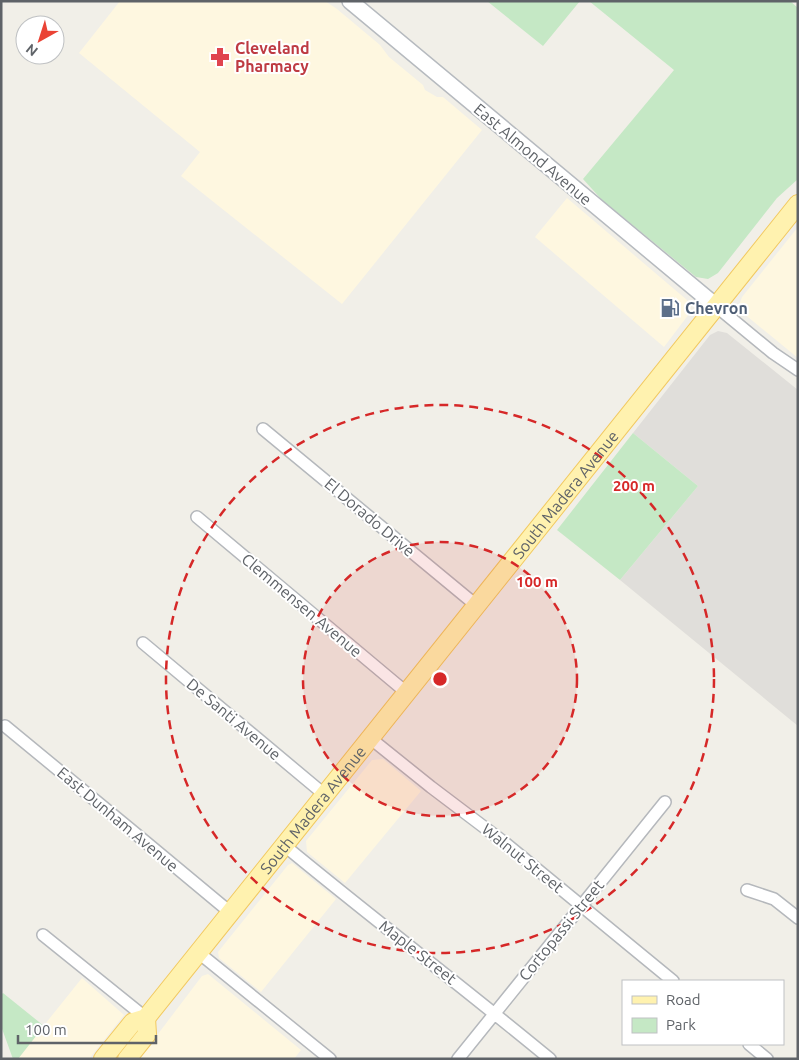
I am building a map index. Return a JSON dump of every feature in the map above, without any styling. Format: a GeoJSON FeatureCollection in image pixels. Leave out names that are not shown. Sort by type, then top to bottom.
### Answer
{"type":"FeatureCollection","features":[{"type":"Feature","properties":{"kind":"main road","name":"East Almond Avenue"},"geometry":{"type":"LineString","coordinates":[[350,1],[716,306]]}},
{"type":"Feature","properties":{"kind":"main road","name":"South Madera Avenue"},"geometry":{"type":"LineString","coordinates":[[103,1059],[133,1022],[146,1018],[199,953],[798,204]]}},
{"type":"Feature","properties":{"kind":"main road","name":"South Madera Avenue"},"geometry":{"type":"LineString","coordinates":[[128,1059],[147,1034],[146,1018]]}},
{"type":"Feature","properties":{"kind":"street"},"geometry":{"type":"LineString","coordinates":[[716,306],[773,353],[798,370]]}},
{"type":"Feature","properties":{"kind":"street","name":"El Dorado Drive"},"geometry":{"type":"LineString","coordinates":[[263,429],[477,606]]}},
{"type":"Feature","properties":{"kind":"street","name":"Clemmensen Avenue"},"geometry":{"type":"LineString","coordinates":[[197,517],[407,693]]}},
{"type":"Feature","properties":{"kind":"street","name":"De Santi Avenue"},"geometry":{"type":"LineString","coordinates":[[143,643],[325,795]]}},
{"type":"Feature","properties":{"kind":"street","name":"East Dunham Avenue"},"geometry":{"type":"LineString","coordinates":[[5,726],[231,913]]}},
{"type":"Feature","properties":{"kind":"street","name":"Walnut Street"},"geometry":{"type":"LineString","coordinates":[[370,738],[431,787],[506,843],[673,980]]}},
{"type":"Feature","properties":{"kind":"street","name":"Cortopassi Street"},"geometry":{"type":"LineString","coordinates":[[458,1059],[665,802]]}},
{"type":"Feature","properties":{"kind":"street","name":"Maple Street"},"geometry":{"type":"LineString","coordinates":[[285,846],[550,1059]]}},
{"type":"Feature","properties":{"kind":"street"},"geometry":{"type":"LineString","coordinates":[[747,890],[774,899],[798,918]]}},
{"type":"Feature","properties":{"kind":"street"},"geometry":{"type":"LineString","coordinates":[[43,934],[146,1018]]}},
{"type":"Feature","properties":{"kind":"street"},"geometry":{"type":"LineString","coordinates":[[199,953],[330,1059]]}},
{"type":"Feature","properties":{"kind":"street"},"geometry":{"type":"LineString","coordinates":[[750,1045],[767,1059]]}},
{"type":"Feature","properties":{"kind":"shaded area"},"geometry":{"type":"Polygon","coordinates":[[[120,1],[325,1],[380,45],[389,57],[423,85],[425,90],[437,97],[443,97],[482,130],[342,304],[181,176],[200,152],[79,53],[120,1]]]}},
{"type":"Feature","properties":{"kind":"shaded area"},"geometry":{"type":"Polygon","coordinates":[[[567,198],[687,300],[691,306],[689,314],[664,347],[535,237],[567,198]]]}},
{"type":"Feature","properties":{"kind":"shaded area"},"geometry":{"type":"Polygon","coordinates":[[[798,227],[798,358],[743,313],[739,305],[742,297],[798,227]]]}},
{"type":"Feature","properties":{"kind":"shaded area"},"geometry":{"type":"Polygon","coordinates":[[[718,331],[727,333],[798,390],[798,726],[620,580],[698,486],[633,433],[710,335],[718,331]]]}},
{"type":"Feature","properties":{"kind":"shaded area"},"geometry":{"type":"Polygon","coordinates":[[[383,759],[421,791],[345,883],[307,852],[306,841],[372,760],[383,759]]]}},
{"type":"Feature","properties":{"kind":"shaded area"},"geometry":{"type":"Polygon","coordinates":[[[292,863],[336,899],[261,992],[219,958],[218,952],[288,865],[292,863]]]}},
{"type":"Feature","properties":{"kind":"shaded area"},"geometry":{"type":"Polygon","coordinates":[[[208,974],[301,1050],[294,1059],[139,1059],[202,976],[208,974]]]}},
{"type":"Feature","properties":{"kind":"shaded area"},"geometry":{"type":"Polygon","coordinates":[[[82,978],[124,1015],[89,1059],[17,1059],[82,978]]]}},
{"type":"Feature","properties":{"kind":"green space"},"geometry":{"type":"Polygon","coordinates":[[[487,1],[580,1],[543,46],[487,1]]]}},
{"type":"Feature","properties":{"kind":"green space"},"geometry":{"type":"Polygon","coordinates":[[[589,1],[790,1],[798,8],[798,179],[777,198],[718,273],[708,279],[696,277],[602,200],[583,179],[674,70],[589,1]]]}},
{"type":"Feature","properties":{"kind":"green space"},"geometry":{"type":"Polygon","coordinates":[[[633,433],[698,486],[620,580],[557,530],[633,433]]]}},
{"type":"Feature","properties":{"kind":"green space"},"geometry":{"type":"Polygon","coordinates":[[[3,993],[44,1026],[18,1059],[13,1059],[1,1026],[1,995],[3,993]]]}},
{"type":"Feature","properties":{"kind":"place","name":"Cleveland Pharmacy"},"geometry":{"type":"Point","coordinates":[220,57]}},
{"type":"Feature","properties":{"kind":"place","name":"Chevron"},"geometry":{"type":"Point","coordinates":[670,308]}}]}
